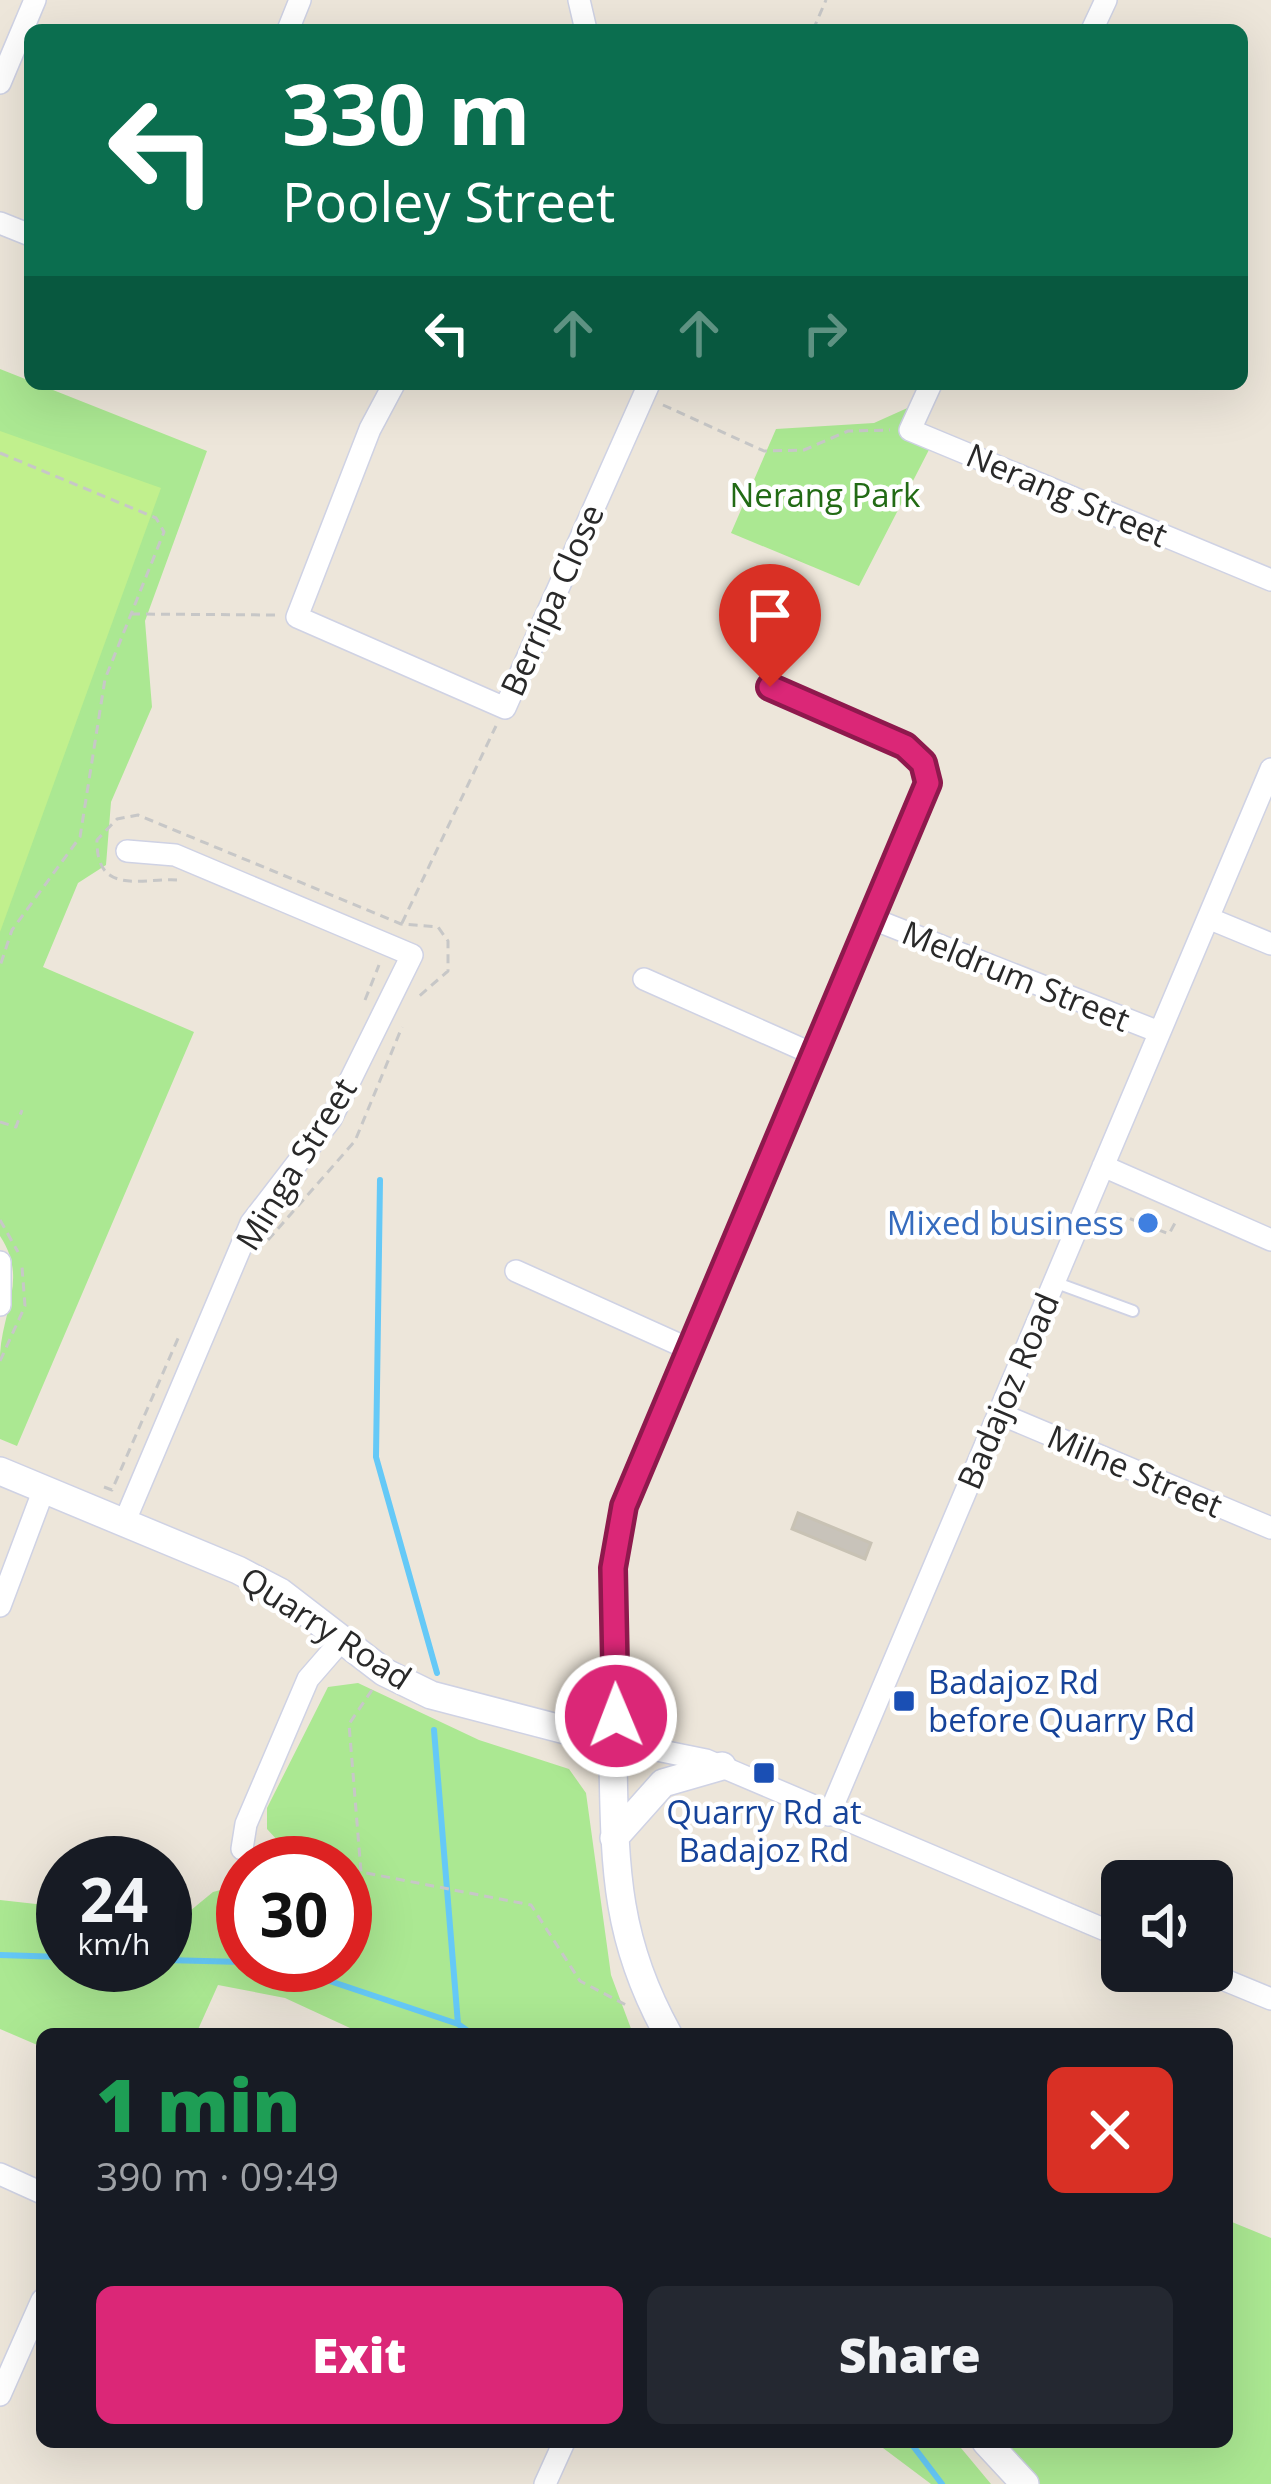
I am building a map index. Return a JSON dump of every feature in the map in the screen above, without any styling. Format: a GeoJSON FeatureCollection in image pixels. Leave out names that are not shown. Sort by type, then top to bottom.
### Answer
{"type":"FeatureCollection","features":[{"type":"Feature","properties":{"kind":"street"},"geometry":{"type":"LineString","coordinates":[[0,83],[24,26]]}},
{"type":"Feature","properties":{"kind":"street"},"geometry":{"type":"LineString","coordinates":[[297,617],[370,429],[391,390]]}},
{"type":"Feature","properties":{"kind":"street","name":"Berripa Close"},"geometry":{"type":"LineString","coordinates":[[297,617],[505,708],[646,390]]}},
{"type":"Feature","properties":{"kind":"street"},"geometry":{"type":"LineString","coordinates":[[910,430],[928,390]]}},
{"type":"Feature","properties":{"kind":"street","name":"Nerang Street"},"geometry":{"type":"LineString","coordinates":[[910,430],[1271,580]]}},
{"type":"Feature","properties":{"kind":"street"},"geometry":{"type":"LineString","coordinates":[[616,1716],[616,1540],[689,1349],[928,783],[923,763],[905,746],[770,687]]}},
{"type":"Feature","properties":{"kind":"street","name":"Badajoz Road"},"geometry":{"type":"LineString","coordinates":[[829,1815],[1271,769]]}},
{"type":"Feature","properties":{"kind":"street","name":"Minga Street"},"geometry":{"type":"LineString","coordinates":[[124,1523],[251,1222],[331,1119],[412,955],[175,855],[127,850]]}},
{"type":"Feature","properties":{"kind":"street"},"geometry":{"type":"LineString","coordinates":[[1208,918],[1271,944]]}},
{"type":"Feature","properties":{"kind":"street","name":"Meldrum Street"},"geometry":{"type":"LineString","coordinates":[[873,919],[1159,1033]]}},
{"type":"Feature","properties":{"kind":"street"},"geometry":{"type":"LineString","coordinates":[[644,979],[813,1054]]}},
{"type":"Feature","properties":{"kind":"street"},"geometry":{"type":"LineString","coordinates":[[1103,1166],[1271,1240]]}},
{"type":"Feature","properties":{"kind":"street"},"geometry":{"type":"LineString","coordinates":[[0,1262],[0,1305]]}},
{"type":"Feature","properties":{"kind":"street"},"geometry":{"type":"LineString","coordinates":[[516,1271],[689,1349]]}},
{"type":"Feature","properties":{"kind":"street","name":"Milne Street"},"geometry":{"type":"LineString","coordinates":[[998,1413],[1271,1528]]}},
{"type":"Feature","properties":{"kind":"street","name":"Quarry Road"},"geometry":{"type":"LineString","coordinates":[[0,1471],[280,1592],[385,1672],[476,1710],[592,1737]]}},
{"type":"Feature","properties":{"kind":"street"},"geometry":{"type":"LineString","coordinates":[[0,1606],[44,1489]]}},
{"type":"Feature","properties":{"kind":"street"},"geometry":{"type":"LineString","coordinates":[[244,1836],[308,1679],[340,1641]]}},
{"type":"Feature","properties":{"kind":"street"},"geometry":{"type":"LineString","coordinates":[[616,1716],[631,1723],[637,1746],[631,1757],[613,1762],[597,1754],[592,1737],[597,1725],[616,1716]]}},
{"type":"Feature","properties":{"kind":"street"},"geometry":{"type":"LineString","coordinates":[[637,1746],[722,1766],[1101,1928]]}},
{"type":"Feature","properties":{"kind":"street"},"geometry":{"type":"LineString","coordinates":[[613,1762],[621,1923],[664,2028]]}},
{"type":"Feature","properties":{"kind":"street"},"geometry":{"type":"LineString","coordinates":[[614,1838],[663,1783],[722,1766]]}},
{"type":"Feature","properties":{"kind":"street"},"geometry":{"type":"LineString","coordinates":[[1233,1983],[1271,1999]]}},
{"type":"Feature","properties":{"kind":"street"},"geometry":{"type":"LineString","coordinates":[[0,2174],[36,2190]]}},
{"type":"Feature","properties":{"kind":"street"},"geometry":{"type":"LineString","coordinates":[[0,2396],[36,2314]]}},
{"type":"Feature","properties":{"kind":"street"},"geometry":{"type":"LineString","coordinates":[[545,2484],[561,2448]]}},
{"type":"Feature","properties":{"kind":"street"},"geometry":{"type":"LineString","coordinates":[[992,2448],[1025,2484]]}},
{"type":"Feature","properties":{"kind":"lane"},"geometry":{"type":"LineString","coordinates":[[1054,1282],[1133,1311]]}},
{"type":"Feature","properties":{"kind":"path"},"geometry":{"type":"LineString","coordinates":[[646,390],[764,451],[781,453],[848,431],[910,430]]}},
{"type":"Feature","properties":{"kind":"path"},"geometry":{"type":"LineString","coordinates":[[0,453],[156,518],[164,532],[105,679],[80,837],[12,930],[0,966]]}},
{"type":"Feature","properties":{"kind":"path"},"geometry":{"type":"LineString","coordinates":[[131,614],[297,617]]}},
{"type":"Feature","properties":{"kind":"path"},"geometry":{"type":"LineString","coordinates":[[401,924],[505,708]]}},
{"type":"Feature","properties":{"kind":"path"},"geometry":{"type":"LineString","coordinates":[[179,880],[135,884],[110,877],[96,858],[97,840],[117,819],[138,814],[401,924],[438,927],[451,957],[448,971],[435,987],[412,1001]]}},
{"type":"Feature","properties":{"kind":"path"},"geometry":{"type":"LineString","coordinates":[[80,837],[97,840]]}},
{"type":"Feature","properties":{"kind":"path"},"geometry":{"type":"LineString","coordinates":[[260,1258],[269,1238],[355,1141],[404,1021]]}},
{"type":"Feature","properties":{"kind":"path"},"geometry":{"type":"LineString","coordinates":[[1,1121],[16,1126],[22,1110]]}},
{"type":"Feature","properties":{"kind":"path"},"geometry":{"type":"LineString","coordinates":[[1116,1213],[1169,1234],[1177,1219]]}},
{"type":"Feature","properties":{"kind":"path"},"geometry":{"type":"LineString","coordinates":[[358,1836],[349,1724],[385,1672]]}},
{"type":"Feature","properties":{"kind":"path"},"geometry":{"type":"LineString","coordinates":[[372,1874],[531,1906],[580,1981],[664,2028]]}},
{"type":"Feature","properties":{"kind":"green space"},"geometry":{"type":"Polygon","coordinates":[[[0,369],[24,379],[24,390],[53,390],[207,451],[145,621],[152,707],[111,802],[106,865],[78,883],[43,967],[194,1032],[17,1446],[0,1439],[0,1354],[13,1280],[0,1236],[0,369]]]}},
{"type":"Feature","properties":{"kind":"green space","name":"Nerang Park"},"geometry":{"type":"Polygon","coordinates":[[[923,401],[910,430],[934,440],[859,586],[731,533],[776,429],[874,423],[923,401]]]}},
{"type":"Feature","properties":{"kind":"green space"},"geometry":{"type":"Polygon","coordinates":[[[0,431],[161,488],[0,932],[0,431]]]}},
{"type":"Feature","properties":{"kind":"green space"},"geometry":{"type":"Polygon","coordinates":[[[358,1683],[479,1740],[569,1769],[586,1793],[611,1975],[631,2028],[350,2028],[285,1998],[254,1992],[372,1992],[372,1836],[273,1836],[267,1829],[267,1808],[328,1687],[358,1683]]]}},
{"type":"Feature","properties":{"kind":"green space"},"geometry":{"type":"Polygon","coordinates":[[[213,1892],[216,1989],[199,2028],[36,2028],[36,2044],[0,2029],[0,1900],[36,1904],[36,1992],[192,1992],[192,1909],[213,1892]]]}},
{"type":"Feature","properties":{"kind":"green space"},"geometry":{"type":"Polygon","coordinates":[[[1233,2222],[1271,2238],[1271,2484],[1039,2484],[1008,2448],[1233,2448],[1233,2222]]]}},
{"type":"Feature","properties":{"kind":"green space"},"geometry":{"type":"Polygon","coordinates":[[[883,2448],[961,2448],[991,2484],[931,2484],[883,2448]]]}},
{"type":"Feature","properties":{"kind":"building"},"geometry":{"type":"Polygon","coordinates":[[[798,1513],[871,1543],[865,1559],[792,1529],[798,1513]]]}},
{"type":"Feature","properties":{"kind":"waterway"},"geometry":{"type":"LineString","coordinates":[[380,1180],[376,1457],[437,1673]]}},
{"type":"Feature","properties":{"kind":"waterway"},"geometry":{"type":"LineString","coordinates":[[434,1730],[458,2024]]}},
{"type":"Feature","properties":{"kind":"waterway"},"geometry":{"type":"LineString","coordinates":[[0,1955],[36,1956]]}},
{"type":"Feature","properties":{"kind":"waterway"},"geometry":{"type":"LineString","coordinates":[[192,1961],[216,1961]]}},
{"type":"Feature","properties":{"kind":"waterway"},"geometry":{"type":"LineString","coordinates":[[363,1992],[464,2028]]}},
{"type":"Feature","properties":{"kind":"waterway"},"geometry":{"type":"LineString","coordinates":[[915,2448],[942,2484]]}},
{"type":"Feature","properties":{"kind":"place","name":"Mixed business"},"geometry":{"type":"Point","coordinates":[1148,1223]}},
{"type":"Feature","properties":{"kind":"place","name":"Badajoz Rd before Quarry Rd"},"geometry":{"type":"Point","coordinates":[904,1701]}},
{"type":"Feature","properties":{"kind":"place","name":"Quarry Rd at Badajoz Rd"},"geometry":{"type":"Point","coordinates":[764,1773]}},
{"type":"Feature","properties":{"kind":"route"},"geometry":{"type":"LineString","coordinates":[[616,1716],[613,1568],[624,1506],[928,783],[923,763],[905,746],[770,687]]}}]}
